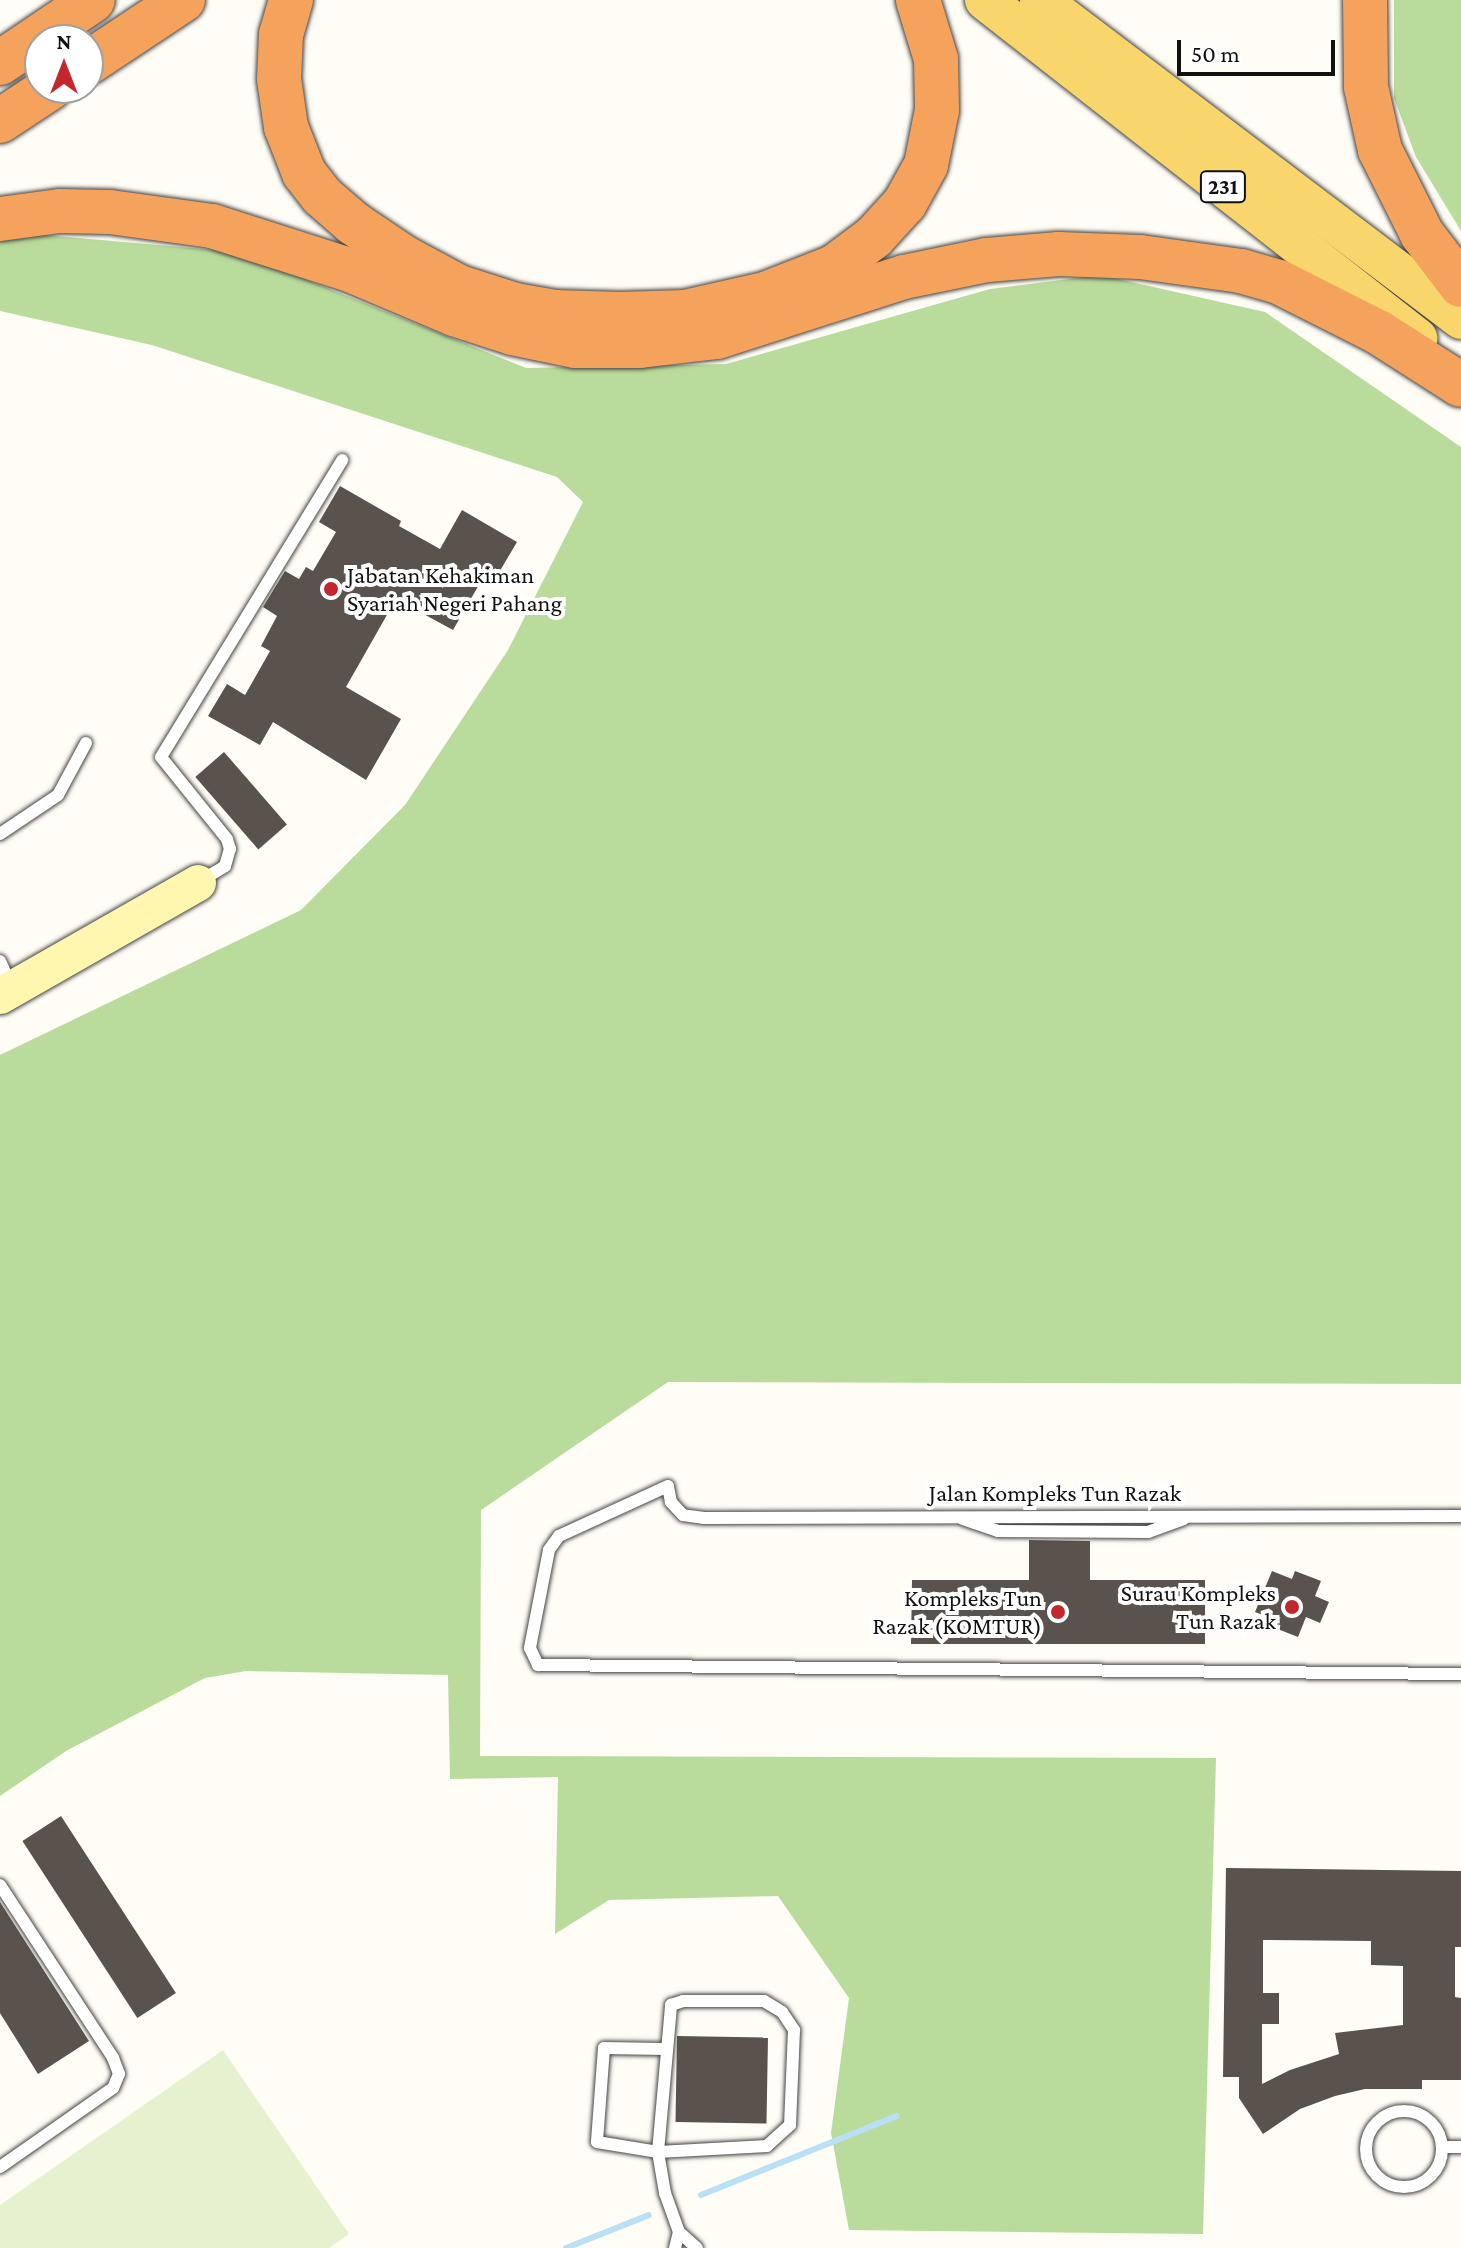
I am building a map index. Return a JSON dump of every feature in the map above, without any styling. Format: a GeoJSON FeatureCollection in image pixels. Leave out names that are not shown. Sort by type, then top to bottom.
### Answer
{"type":"FeatureCollection","features":[{"type":"Feature","properties":{"kind":"highway"},"geometry":{"type":"LineString","coordinates":[[0,63],[93,0]]}},
{"type":"Feature","properties":{"kind":"highway"},"geometry":{"type":"LineString","coordinates":[[104,52],[183,0]]}},
{"type":"Feature","properties":{"kind":"highway"},"geometry":{"type":"LineString","coordinates":[[291,0],[281,34],[279,79],[286,127],[304,173],[322,196],[353,223],[405,258],[459,287],[542,309],[620,314],[685,312],[765,294],[834,267],[874,237],[905,203],[926,165],[937,110],[936,59],[918,0]]}},
{"type":"Feature","properties":{"kind":"highway"},"geometry":{"type":"LineString","coordinates":[[1365,0],[1366,87],[1380,150],[1422,234],[1461,285]]}},
{"type":"Feature","properties":{"kind":"highway"},"geometry":{"type":"LineString","coordinates":[[0,121],[26,104]]}},
{"type":"Feature","properties":{"kind":"highway"},"geometry":{"type":"LineString","coordinates":[[0,219],[59,211],[110,212],[212,226],[350,270],[454,314],[512,333],[575,346],[640,346],[717,337],[904,277],[987,260],[1059,254],[1140,257],[1241,271],[1279,282],[1378,332],[1461,385]]}},
{"type":"Feature","properties":{"kind":"main road","name":"231"},"geometry":{"type":"LineString","coordinates":[[985,0],[1461,373]]}},
{"type":"Feature","properties":{"kind":"main road","name":"231"},"geometry":{"type":"LineString","coordinates":[[1040,0],[1461,319]]}},
{"type":"Feature","properties":{"kind":"street"},"geometry":{"type":"LineString","coordinates":[[4,982],[198,883]]}},
{"type":"Feature","properties":{"kind":"lane"},"geometry":{"type":"LineString","coordinates":[[198,883],[225,866],[230,849],[227,839],[161,757],[342,460]]}},
{"type":"Feature","properties":{"kind":"lane"},"geometry":{"type":"LineString","coordinates":[[0,834],[58,795],[86,743]]}},
{"type":"Feature","properties":{"kind":"lane","name":"Jalan Kompleks Tun Razak"},"geometry":{"type":"LineString","coordinates":[[1461,1516],[1194,1515],[1148,1532],[998,1531],[952,1515],[704,1518],[683,1515],[671,1502],[668,1486],[559,1536],[549,1550],[530,1648],[538,1665],[1461,1674]]}},
{"type":"Feature","properties":{"kind":"lane"},"geometry":{"type":"LineString","coordinates":[[0,1885],[113,2058],[119,2074],[113,2088],[0,2167]]}},
{"type":"Feature","properties":{"kind":"lane"},"geometry":{"type":"LineString","coordinates":[[665,2049],[604,2048],[597,2142],[658,2152],[767,2146],[790,2125],[794,2030],[782,2012],[764,2001],[683,2001],[671,2005],[658,2152],[665,2193],[679,2232],[697,2248]]}},
{"type":"Feature","properties":{"kind":"lane"},"geometry":{"type":"LineString","coordinates":[[1403,2111],[1425,2116],[1433,2123],[1442,2147],[1433,2174],[1415,2186],[1404,2187],[1383,2181],[1375,2174],[1366,2155],[1365,2144],[1374,2124],[1392,2112],[1403,2111]]}},
{"type":"Feature","properties":{"kind":"lane"},"geometry":{"type":"LineString","coordinates":[[1442,2147],[1461,2147]]}},
{"type":"Feature","properties":{"kind":"lane"},"geometry":{"type":"LineString","coordinates":[[675,2248],[679,2232]]}},
{"type":"Feature","properties":{"kind":"green space"},"geometry":{"type":"Polygon","coordinates":[[[1394,0],[1461,0],[1461,231],[1416,157],[1394,98],[1394,0]]]}},
{"type":"Feature","properties":{"kind":"green space"},"geometry":{"type":"Polygon","coordinates":[[[22,233],[237,252],[526,368],[726,364],[990,289],[1100,275],[1265,312],[1461,447],[1461,1384],[668,1382],[481,1510],[480,1756],[1216,1758],[1203,2234],[849,2230],[831,2133],[849,1998],[778,1896],[609,1900],[555,1934],[558,1777],[450,1779],[448,1675],[246,1671],[205,1678],[66,1751],[0,1796],[0,1055],[301,910],[405,805],[508,650],[583,502],[557,477],[152,345],[0,311],[0,242],[22,233]]]}},
{"type":"Feature","properties":{"kind":"green space"},"geometry":{"type":"Polygon","coordinates":[[[223,2050],[349,2234],[329,2248],[0,2248],[0,2205],[223,2050]]]}},
{"type":"Feature","properties":{"kind":"building"},"geometry":{"type":"Polygon","coordinates":[[[340,486],[401,521],[399,526],[440,549],[462,510],[517,542],[494,581],[484,576],[453,630],[396,599],[346,687],[401,719],[366,780],[273,722],[260,745],[208,716],[227,684],[245,695],[270,651],[261,646],[277,616],[263,607],[285,571],[299,579],[306,567],[313,571],[336,532],[319,522],[340,486]]]}},
{"type":"Feature","properties":{"kind":"building"},"geometry":{"type":"Polygon","coordinates":[[[224,752],[287,824],[258,849],[195,777],[224,752]]]}},
{"type":"Feature","properties":{"kind":"building","name":"Kompleks Tun Razak (KOMTUR)"},"geometry":{"type":"Polygon","coordinates":[[[1029,1540],[1090,1541],[1090,1580],[1205,1580],[1205,1644],[911,1644],[912,1580],[1029,1580],[1029,1540]]]}},
{"type":"Feature","properties":{"kind":"building","name":"Surau Kompleks Tun Razak"},"geometry":{"type":"Polygon","coordinates":[[[1272,1571],[1292,1579],[1295,1571],[1321,1581],[1315,1596],[1329,1602],[1320,1623],[1306,1617],[1298,1637],[1275,1628],[1278,1621],[1255,1612],[1272,1571]]]}},
{"type":"Feature","properties":{"kind":"building"},"geometry":{"type":"Polygon","coordinates":[[[61,1816],[176,1993],[137,2018],[22,1841],[61,1816]]]}},
{"type":"Feature","properties":{"kind":"building"},"geometry":{"type":"Polygon","coordinates":[[[1226,1868],[1461,1871],[1461,1947],[1455,1947],[1455,1997],[1461,1998],[1461,2080],[1422,2080],[1422,2089],[1365,2089],[1335,2096],[1300,2109],[1263,2134],[1239,2098],[1239,2077],[1223,2077],[1226,1868]],[[1263,1940],[1263,1993],[1279,1993],[1279,2024],[1262,2024],[1262,2084],[1290,2070],[1339,2054],[1335,2033],[1403,2025],[1403,1966],[1371,1965],[1371,1941],[1263,1940]]]}},
{"type":"Feature","properties":{"kind":"building"},"geometry":{"type":"Polygon","coordinates":[[[0,1902],[89,2041],[38,2074],[0,2013],[0,1902]]]}},
{"type":"Feature","properties":{"kind":"building"},"geometry":{"type":"Polygon","coordinates":[[[677,2036],[768,2038],[766,2124],[675,2122],[677,2036]]]}},
{"type":"Feature","properties":{"kind":"waterway"},"geometry":{"type":"LineString","coordinates":[[701,2195],[897,2116]]}},
{"type":"Feature","properties":{"kind":"waterway"},"geometry":{"type":"LineString","coordinates":[[566,2248],[649,2215]]}},
{"type":"Feature","properties":{"kind":"place","name":"Jabatan Kehakiman Syariah Negeri Pahang"},"geometry":{"type":"Point","coordinates":[331,589]}},
{"type":"Feature","properties":{"kind":"place","name":"Surau Kompleks Tun Razak"},"geometry":{"type":"Point","coordinates":[1292,1607]}},
{"type":"Feature","properties":{"kind":"place","name":"Kompleks Tun Razak (KOMTUR)"},"geometry":{"type":"Point","coordinates":[1058,1612]}}]}
